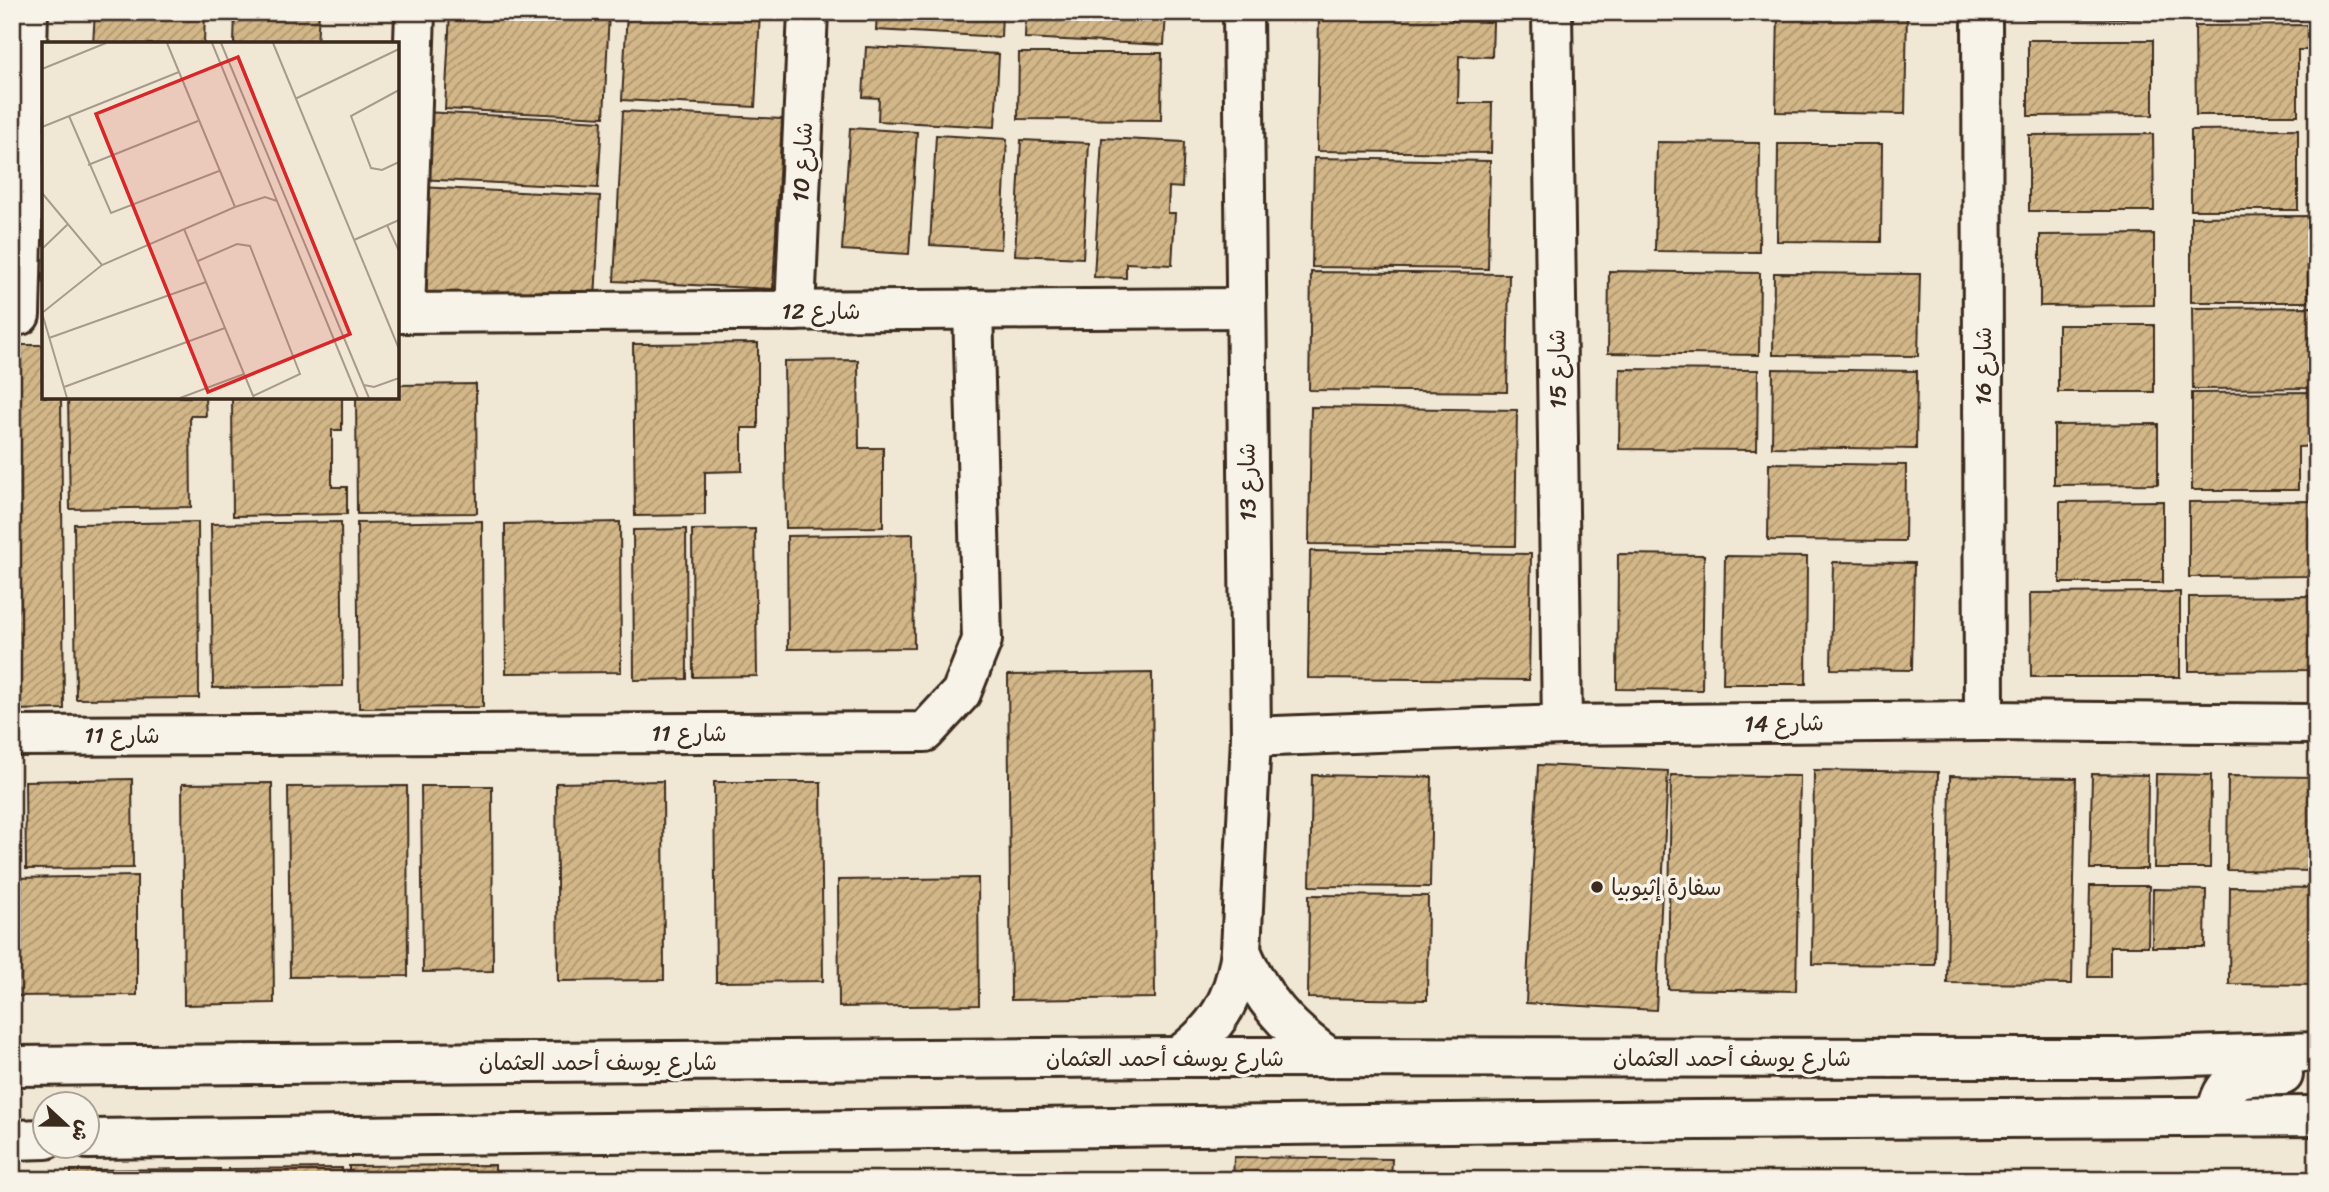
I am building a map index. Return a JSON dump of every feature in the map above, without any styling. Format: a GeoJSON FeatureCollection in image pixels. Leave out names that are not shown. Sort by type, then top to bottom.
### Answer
{"type":"FeatureCollection","features":[{"type":"Feature","properties":{"kind":"street"},"geometry":{"type":"LineString","coordinates":[[25,315],[27,12]]}},
{"type":"Feature","properties":{"kind":"street"},"geometry":{"type":"LineString","coordinates":[[401,313],[415,12]]}},
{"type":"Feature","properties":{"kind":"street","name":"شارع 10"},"geometry":{"type":"LineString","coordinates":[[795,311],[808,12]]}},
{"type":"Feature","properties":{"kind":"street","name":"شارع 13"},"geometry":{"type":"LineString","coordinates":[[1178,1057],[1199,1042],[1216,1023],[1229,1001],[1237,977],[1241,951],[1251,737],[1243,12]]}},
{"type":"Feature","properties":{"kind":"street","name":"شارع 15"},"geometry":{"type":"LineString","coordinates":[[1552,12],[1562,725]]}},
{"type":"Feature","properties":{"kind":"street","name":"شارع 16"},"geometry":{"type":"LineString","coordinates":[[1982,12],[1984,721]]}},
{"type":"Feature","properties":{"kind":"street","name":"شارع 12"},"geometry":{"type":"LineString","coordinates":[[401,313],[1245,308]]}},
{"type":"Feature","properties":{"kind":"street","name":"شارع 11"},"geometry":{"type":"LineString","coordinates":[[12,736],[925,732],[961,693],[982,640],[973,309]]}},
{"type":"Feature","properties":{"kind":"street","name":"شارع 14"},"geometry":{"type":"LineString","coordinates":[[1251,737],[1562,725],[1984,721],[2317,724]]}},
{"type":"Feature","properties":{"kind":"street","name":"شارع 13"},"geometry":{"type":"LineString","coordinates":[[1241,951],[1253,977],[1286,1023],[1307,1042],[1331,1058]]}},
{"type":"Feature","properties":{"kind":"street","name":"شارع يوسف أحمد العثمان"},"geometry":{"type":"LineString","coordinates":[[12,1066],[1178,1057],[2123,1058],[2317,1052]]}},
{"type":"Feature","properties":{"kind":"street"},"geometry":{"type":"LineString","coordinates":[[1697,1120],[1714,1108],[1761,1094],[2140,1097],[2145,1091],[2145,1079],[2134,1064],[2123,1058]]}},
{"type":"Feature","properties":{"kind":"street"},"geometry":{"type":"LineString","coordinates":[[2228,1116],[2219,1103],[2226,1087],[2234,1080],[2245,1076],[2317,1075]]}},
{"type":"Feature","properties":{"kind":"street"},"geometry":{"type":"LineString","coordinates":[[102,1139],[1697,1120],[2317,1116]]}},
{"type":"Feature","properties":{"kind":"street"},"geometry":{"type":"LineString","coordinates":[[12,1140],[32,1139]]}},
{"type":"Feature","properties":{"kind":"building"},"geometry":{"type":"Polygon","coordinates":[[[95,12],[205,12],[204,42],[93,42],[95,12]]]}},
{"type":"Feature","properties":{"kind":"building"},"geometry":{"type":"Polygon","coordinates":[[[235,12],[319,12],[317,42],[234,42],[235,12]]]}},
{"type":"Feature","properties":{"kind":"building"},"geometry":{"type":"Polygon","coordinates":[[[450,12],[609,12],[604,117],[445,109],[450,12]]]}},
{"type":"Feature","properties":{"kind":"building"},"geometry":{"type":"Polygon","coordinates":[[[627,12],[760,12],[755,107],[622,100],[627,12]]]}},
{"type":"Feature","properties":{"kind":"building"},"geometry":{"type":"Polygon","coordinates":[[[877,12],[1002,12],[1001,37],[876,30],[877,12]]]}},
{"type":"Feature","properties":{"kind":"building"},"geometry":{"type":"Polygon","coordinates":[[[1026,12],[1166,12],[1164,45],[1025,38],[1026,12]]]}},
{"type":"Feature","properties":{"kind":"building"},"geometry":{"type":"Polygon","coordinates":[[[1319,12],[1452,12],[1452,21],[1493,22],[1492,57],[1459,56],[1458,103],[1492,103],[1491,153],[1317,151],[1319,12]]]}},
{"type":"Feature","properties":{"kind":"building"},"geometry":{"type":"Polygon","coordinates":[[[1778,12],[1907,12],[1905,114],[1776,112],[1778,12]]]}},
{"type":"Feature","properties":{"kind":"building"},"geometry":{"type":"Polygon","coordinates":[[[2027,12],[2159,12],[2159,18],[2027,19],[2027,12]]]}},
{"type":"Feature","properties":{"kind":"building"},"geometry":{"type":"Polygon","coordinates":[[[2199,12],[2302,12],[2302,20],[2199,21],[2199,12]]]}},
{"type":"Feature","properties":{"kind":"building"},"geometry":{"type":"Polygon","coordinates":[[[2317,25],[2317,50],[2298,50],[2298,115],[2196,115],[2195,26],[2317,25]]]}},
{"type":"Feature","properties":{"kind":"building"},"geometry":{"type":"Polygon","coordinates":[[[2028,40],[2153,40],[2153,115],[2028,116],[2028,40]]]}},
{"type":"Feature","properties":{"kind":"building"},"geometry":{"type":"Polygon","coordinates":[[[866,47],[999,54],[995,127],[878,121],[879,98],[863,97],[866,47]]]}},
{"type":"Feature","properties":{"kind":"building"},"geometry":{"type":"Polygon","coordinates":[[[1019,53],[1162,53],[1161,120],[1018,119],[1019,53]]]}},
{"type":"Feature","properties":{"kind":"building"},"geometry":{"type":"Polygon","coordinates":[[[623,111],[782,119],[773,289],[614,281],[623,111]]]}},
{"type":"Feature","properties":{"kind":"building"},"geometry":{"type":"Polygon","coordinates":[[[423,112],[602,121],[598,188],[419,179],[423,112]]]}},
{"type":"Feature","properties":{"kind":"building"},"geometry":{"type":"Polygon","coordinates":[[[850,128],[917,132],[909,254],[842,250],[850,128]]]}},
{"type":"Feature","properties":{"kind":"building"},"geometry":{"type":"Polygon","coordinates":[[[2298,129],[2298,210],[2191,210],[2191,130],[2298,129]]]}},
{"type":"Feature","properties":{"kind":"building"},"geometry":{"type":"Polygon","coordinates":[[[2153,134],[2154,211],[2029,211],[2029,135],[2153,134]]]}},
{"type":"Feature","properties":{"kind":"building"},"geometry":{"type":"Polygon","coordinates":[[[936,135],[1007,139],[1001,249],[930,245],[936,135]]]}},
{"type":"Feature","properties":{"kind":"building"},"geometry":{"type":"Polygon","coordinates":[[[1102,138],[1184,142],[1182,188],[1169,187],[1168,213],[1175,213],[1172,265],[1126,263],[1126,278],[1094,277],[1102,138]]]}},
{"type":"Feature","properties":{"kind":"building"},"geometry":{"type":"Polygon","coordinates":[[[1021,140],[1089,143],[1083,258],[1015,255],[1021,140]]]}},
{"type":"Feature","properties":{"kind":"building"},"geometry":{"type":"Polygon","coordinates":[[[1657,142],[1760,143],[1759,252],[1655,251],[1657,142]]]}},
{"type":"Feature","properties":{"kind":"building"},"geometry":{"type":"Polygon","coordinates":[[[1778,144],[1882,144],[1881,242],[1777,241],[1778,144]]]}},
{"type":"Feature","properties":{"kind":"building"},"geometry":{"type":"Polygon","coordinates":[[[1314,158],[1490,161],[1488,269],[1312,267],[1314,158]]]}},
{"type":"Feature","properties":{"kind":"building"},"geometry":{"type":"Polygon","coordinates":[[[419,187],[600,196],[595,302],[413,293],[419,187]]]}},
{"type":"Feature","properties":{"kind":"building"},"geometry":{"type":"Polygon","coordinates":[[[2308,216],[2308,302],[2191,302],[2191,217],[2308,216]]]}},
{"type":"Feature","properties":{"kind":"building"},"geometry":{"type":"Polygon","coordinates":[[[2154,234],[2154,305],[2040,306],[2040,235],[2154,234]]]}},
{"type":"Feature","properties":{"kind":"building"},"geometry":{"type":"Polygon","coordinates":[[[1609,271],[1760,273],[1759,355],[1608,353],[1609,271]]]}},
{"type":"Feature","properties":{"kind":"building"},"geometry":{"type":"Polygon","coordinates":[[[1311,272],[1509,274],[1507,392],[1309,390],[1311,272]]]}},
{"type":"Feature","properties":{"kind":"building"},"geometry":{"type":"Polygon","coordinates":[[[1774,273],[1920,274],[1918,356],[1773,355],[1774,273]]]}},
{"type":"Feature","properties":{"kind":"building"},"geometry":{"type":"Polygon","coordinates":[[[2317,307],[2317,388],[2193,389],[2192,308],[2317,307]]]}},
{"type":"Feature","properties":{"kind":"building"},"geometry":{"type":"Polygon","coordinates":[[[2058,325],[2154,325],[2154,392],[2058,392],[2058,325]]]}},
{"type":"Feature","properties":{"kind":"building"},"geometry":{"type":"Polygon","coordinates":[[[758,343],[758,428],[742,428],[742,471],[705,472],[705,515],[635,516],[633,344],[758,343]]]}},
{"type":"Feature","properties":{"kind":"building"},"geometry":{"type":"Polygon","coordinates":[[[12,345],[42,345],[42,399],[61,399],[64,709],[12,710],[12,345]]]}},
{"type":"Feature","properties":{"kind":"building"},"geometry":{"type":"Polygon","coordinates":[[[858,360],[859,448],[883,448],[883,527],[786,528],[784,361],[858,360]]]}},
{"type":"Feature","properties":{"kind":"building"},"geometry":{"type":"Polygon","coordinates":[[[1620,369],[1758,370],[1757,450],[1619,449],[1620,369]]]}},
{"type":"Feature","properties":{"kind":"building"},"geometry":{"type":"Polygon","coordinates":[[[1773,369],[1917,371],[1916,449],[1772,447],[1773,369]]]}},
{"type":"Feature","properties":{"kind":"building"},"geometry":{"type":"Polygon","coordinates":[[[476,384],[477,513],[357,514],[356,399],[399,399],[399,385],[476,384]]]}},
{"type":"Feature","properties":{"kind":"building"},"geometry":{"type":"Polygon","coordinates":[[[2317,392],[2317,446],[2298,447],[2298,490],[2192,490],[2192,393],[2317,392]]]}},
{"type":"Feature","properties":{"kind":"building"},"geometry":{"type":"Polygon","coordinates":[[[68,399],[205,399],[206,416],[190,416],[191,507],[70,509],[68,399]]]}},
{"type":"Feature","properties":{"kind":"building"},"geometry":{"type":"Polygon","coordinates":[[[232,399],[342,399],[342,430],[332,430],[332,487],[347,487],[347,514],[233,516],[232,399]]]}},
{"type":"Feature","properties":{"kind":"building"},"geometry":{"type":"Polygon","coordinates":[[[1311,407],[1517,410],[1515,546],[1309,544],[1311,407]]]}},
{"type":"Feature","properties":{"kind":"building"},"geometry":{"type":"Polygon","coordinates":[[[2158,424],[2158,484],[2054,485],[2054,425],[2158,424]]]}},
{"type":"Feature","properties":{"kind":"building"},"geometry":{"type":"Polygon","coordinates":[[[1769,463],[1906,465],[1905,541],[1768,540],[1769,463]]]}},
{"type":"Feature","properties":{"kind":"building"},"geometry":{"type":"Polygon","coordinates":[[[2163,501],[2163,583],[2060,583],[2060,502],[2163,501]]]}},
{"type":"Feature","properties":{"kind":"building"},"geometry":{"type":"Polygon","coordinates":[[[2317,501],[2317,576],[2189,577],[2189,502],[2317,501]]]}},
{"type":"Feature","properties":{"kind":"building"},"geometry":{"type":"Polygon","coordinates":[[[482,521],[483,707],[359,708],[357,523],[482,521]]]}},
{"type":"Feature","properties":{"kind":"building"},"geometry":{"type":"Polygon","coordinates":[[[198,522],[199,698],[76,699],[74,524],[198,522]]]}},
{"type":"Feature","properties":{"kind":"building"},"geometry":{"type":"Polygon","coordinates":[[[341,522],[343,686],[213,688],[211,524],[341,522]]]}},
{"type":"Feature","properties":{"kind":"building"},"geometry":{"type":"Polygon","coordinates":[[[620,522],[621,672],[506,673],[505,524],[620,522]]]}},
{"type":"Feature","properties":{"kind":"building"},"geometry":{"type":"Polygon","coordinates":[[[686,529],[687,679],[634,680],[633,530],[686,529]]]}},
{"type":"Feature","properties":{"kind":"building"},"geometry":{"type":"Polygon","coordinates":[[[755,529],[757,676],[693,677],[692,530],[755,529]]]}},
{"type":"Feature","properties":{"kind":"building"},"geometry":{"type":"Polygon","coordinates":[[[913,534],[914,648],[788,649],[787,536],[913,534]]]}},
{"type":"Feature","properties":{"kind":"building"},"geometry":{"type":"Polygon","coordinates":[[[1310,551],[1531,554],[1529,680],[1308,678],[1310,551]]]}},
{"type":"Feature","properties":{"kind":"building"},"geometry":{"type":"Polygon","coordinates":[[[1618,554],[1704,555],[1702,690],[1617,689],[1618,554]]]}},
{"type":"Feature","properties":{"kind":"building"},"geometry":{"type":"Polygon","coordinates":[[[1725,556],[1807,557],[1806,684],[1723,684],[1725,556]]]}},
{"type":"Feature","properties":{"kind":"building"},"geometry":{"type":"Polygon","coordinates":[[[1833,562],[1914,563],[1912,670],[1831,669],[1833,562]]]}},
{"type":"Feature","properties":{"kind":"building"},"geometry":{"type":"Polygon","coordinates":[[[2180,592],[2180,677],[2031,677],[2030,593],[2180,592]]]}},
{"type":"Feature","properties":{"kind":"building"},"geometry":{"type":"Polygon","coordinates":[[[2317,596],[2317,670],[2189,671],[2189,597],[2317,596]]]}},
{"type":"Feature","properties":{"kind":"building"},"geometry":{"type":"Polygon","coordinates":[[[1152,673],[1155,998],[1011,1000],[1008,675],[1152,673]]]}},
{"type":"Feature","properties":{"kind":"building","name":"سفارة إثيوبيا"},"geometry":{"type":"Polygon","coordinates":[[[1538,765],[1668,771],[1656,1010],[1526,1003],[1538,765]]]}},
{"type":"Feature","properties":{"kind":"building"},"geometry":{"type":"Polygon","coordinates":[[[1814,770],[1938,772],[1935,965],[1812,964],[1814,770]]]}},
{"type":"Feature","properties":{"kind":"building"},"geometry":{"type":"Polygon","coordinates":[[[2092,774],[2148,775],[2147,869],[2090,869],[2092,774]]]}},
{"type":"Feature","properties":{"kind":"building"},"geometry":{"type":"Polygon","coordinates":[[[2156,774],[2211,775],[2210,868],[2154,868],[2156,774]]]}},
{"type":"Feature","properties":{"kind":"building"},"geometry":{"type":"Polygon","coordinates":[[[1312,775],[1432,777],[1430,887],[1310,886],[1312,775]]]}},
{"type":"Feature","properties":{"kind":"building"},"geometry":{"type":"Polygon","coordinates":[[[1671,775],[1800,776],[1796,991],[1668,989],[1671,775]]]}},
{"type":"Feature","properties":{"kind":"building"},"geometry":{"type":"Polygon","coordinates":[[[1950,776],[2076,778],[2072,984],[1947,983],[1950,776]]]}},
{"type":"Feature","properties":{"kind":"building"},"geometry":{"type":"Polygon","coordinates":[[[2228,776],[2317,777],[2317,871],[2227,870],[2228,776]]]}},
{"type":"Feature","properties":{"kind":"building"},"geometry":{"type":"Polygon","coordinates":[[[132,779],[133,868],[26,869],[25,781],[132,779]]]}},
{"type":"Feature","properties":{"kind":"building"},"geometry":{"type":"Polygon","coordinates":[[[663,781],[664,980],[558,981],[556,783],[663,781]]]}},
{"type":"Feature","properties":{"kind":"building"},"geometry":{"type":"Polygon","coordinates":[[[714,782],[821,782],[823,981],[716,982],[714,782]]]}},
{"type":"Feature","properties":{"kind":"building"},"geometry":{"type":"Polygon","coordinates":[[[272,783],[274,1003],[184,1005],[182,784],[272,783]]]}},
{"type":"Feature","properties":{"kind":"building"},"geometry":{"type":"Polygon","coordinates":[[[407,786],[408,976],[290,977],[288,787],[407,786]]]}},
{"type":"Feature","properties":{"kind":"building"},"geometry":{"type":"Polygon","coordinates":[[[421,786],[492,786],[493,971],[423,972],[421,786]]]}},
{"type":"Feature","properties":{"kind":"building"},"geometry":{"type":"Polygon","coordinates":[[[137,876],[137,995],[12,996],[12,878],[137,876]]]}},
{"type":"Feature","properties":{"kind":"building"},"geometry":{"type":"Polygon","coordinates":[[[978,878],[979,1005],[839,1007],[838,880],[978,878]]]}},
{"type":"Feature","properties":{"kind":"building"},"geometry":{"type":"Polygon","coordinates":[[[2090,886],[2149,886],[2148,946],[2110,946],[2110,977],[2088,977],[2090,886]]]}},
{"type":"Feature","properties":{"kind":"building"},"geometry":{"type":"Polygon","coordinates":[[[2230,887],[2317,888],[2317,985],[2229,984],[2230,887]]]}},
{"type":"Feature","properties":{"kind":"building"},"geometry":{"type":"Polygon","coordinates":[[[2153,889],[2206,890],[2205,947],[2152,947],[2153,889]]]}},
{"type":"Feature","properties":{"kind":"building"},"geometry":{"type":"Polygon","coordinates":[[[1309,895],[1428,896],[1427,1000],[1308,998],[1309,895]]]}},
{"type":"Feature","properties":{"kind":"building"},"geometry":{"type":"Polygon","coordinates":[[[1234,1157],[1392,1159],[1391,1180],[1233,1180],[1234,1157]]]}},
{"type":"Feature","properties":{"kind":"building"},"geometry":{"type":"Polygon","coordinates":[[[495,1165],[495,1180],[349,1180],[349,1166],[495,1165]]]}},
{"type":"Feature","properties":{"kind":"building"},"geometry":{"type":"Polygon","coordinates":[[[342,1168],[342,1180],[228,1180],[228,1169],[342,1168]]]}},
{"type":"Feature","properties":{"kind":"building"},"geometry":{"type":"Polygon","coordinates":[[[220,1169],[220,1180],[71,1180],[71,1170],[220,1169]]]}},
{"type":"Feature","properties":{"kind":"place","name":"سفارة إثيوبيا"},"geometry":{"type":"Point","coordinates":[1597,887]}}]}
